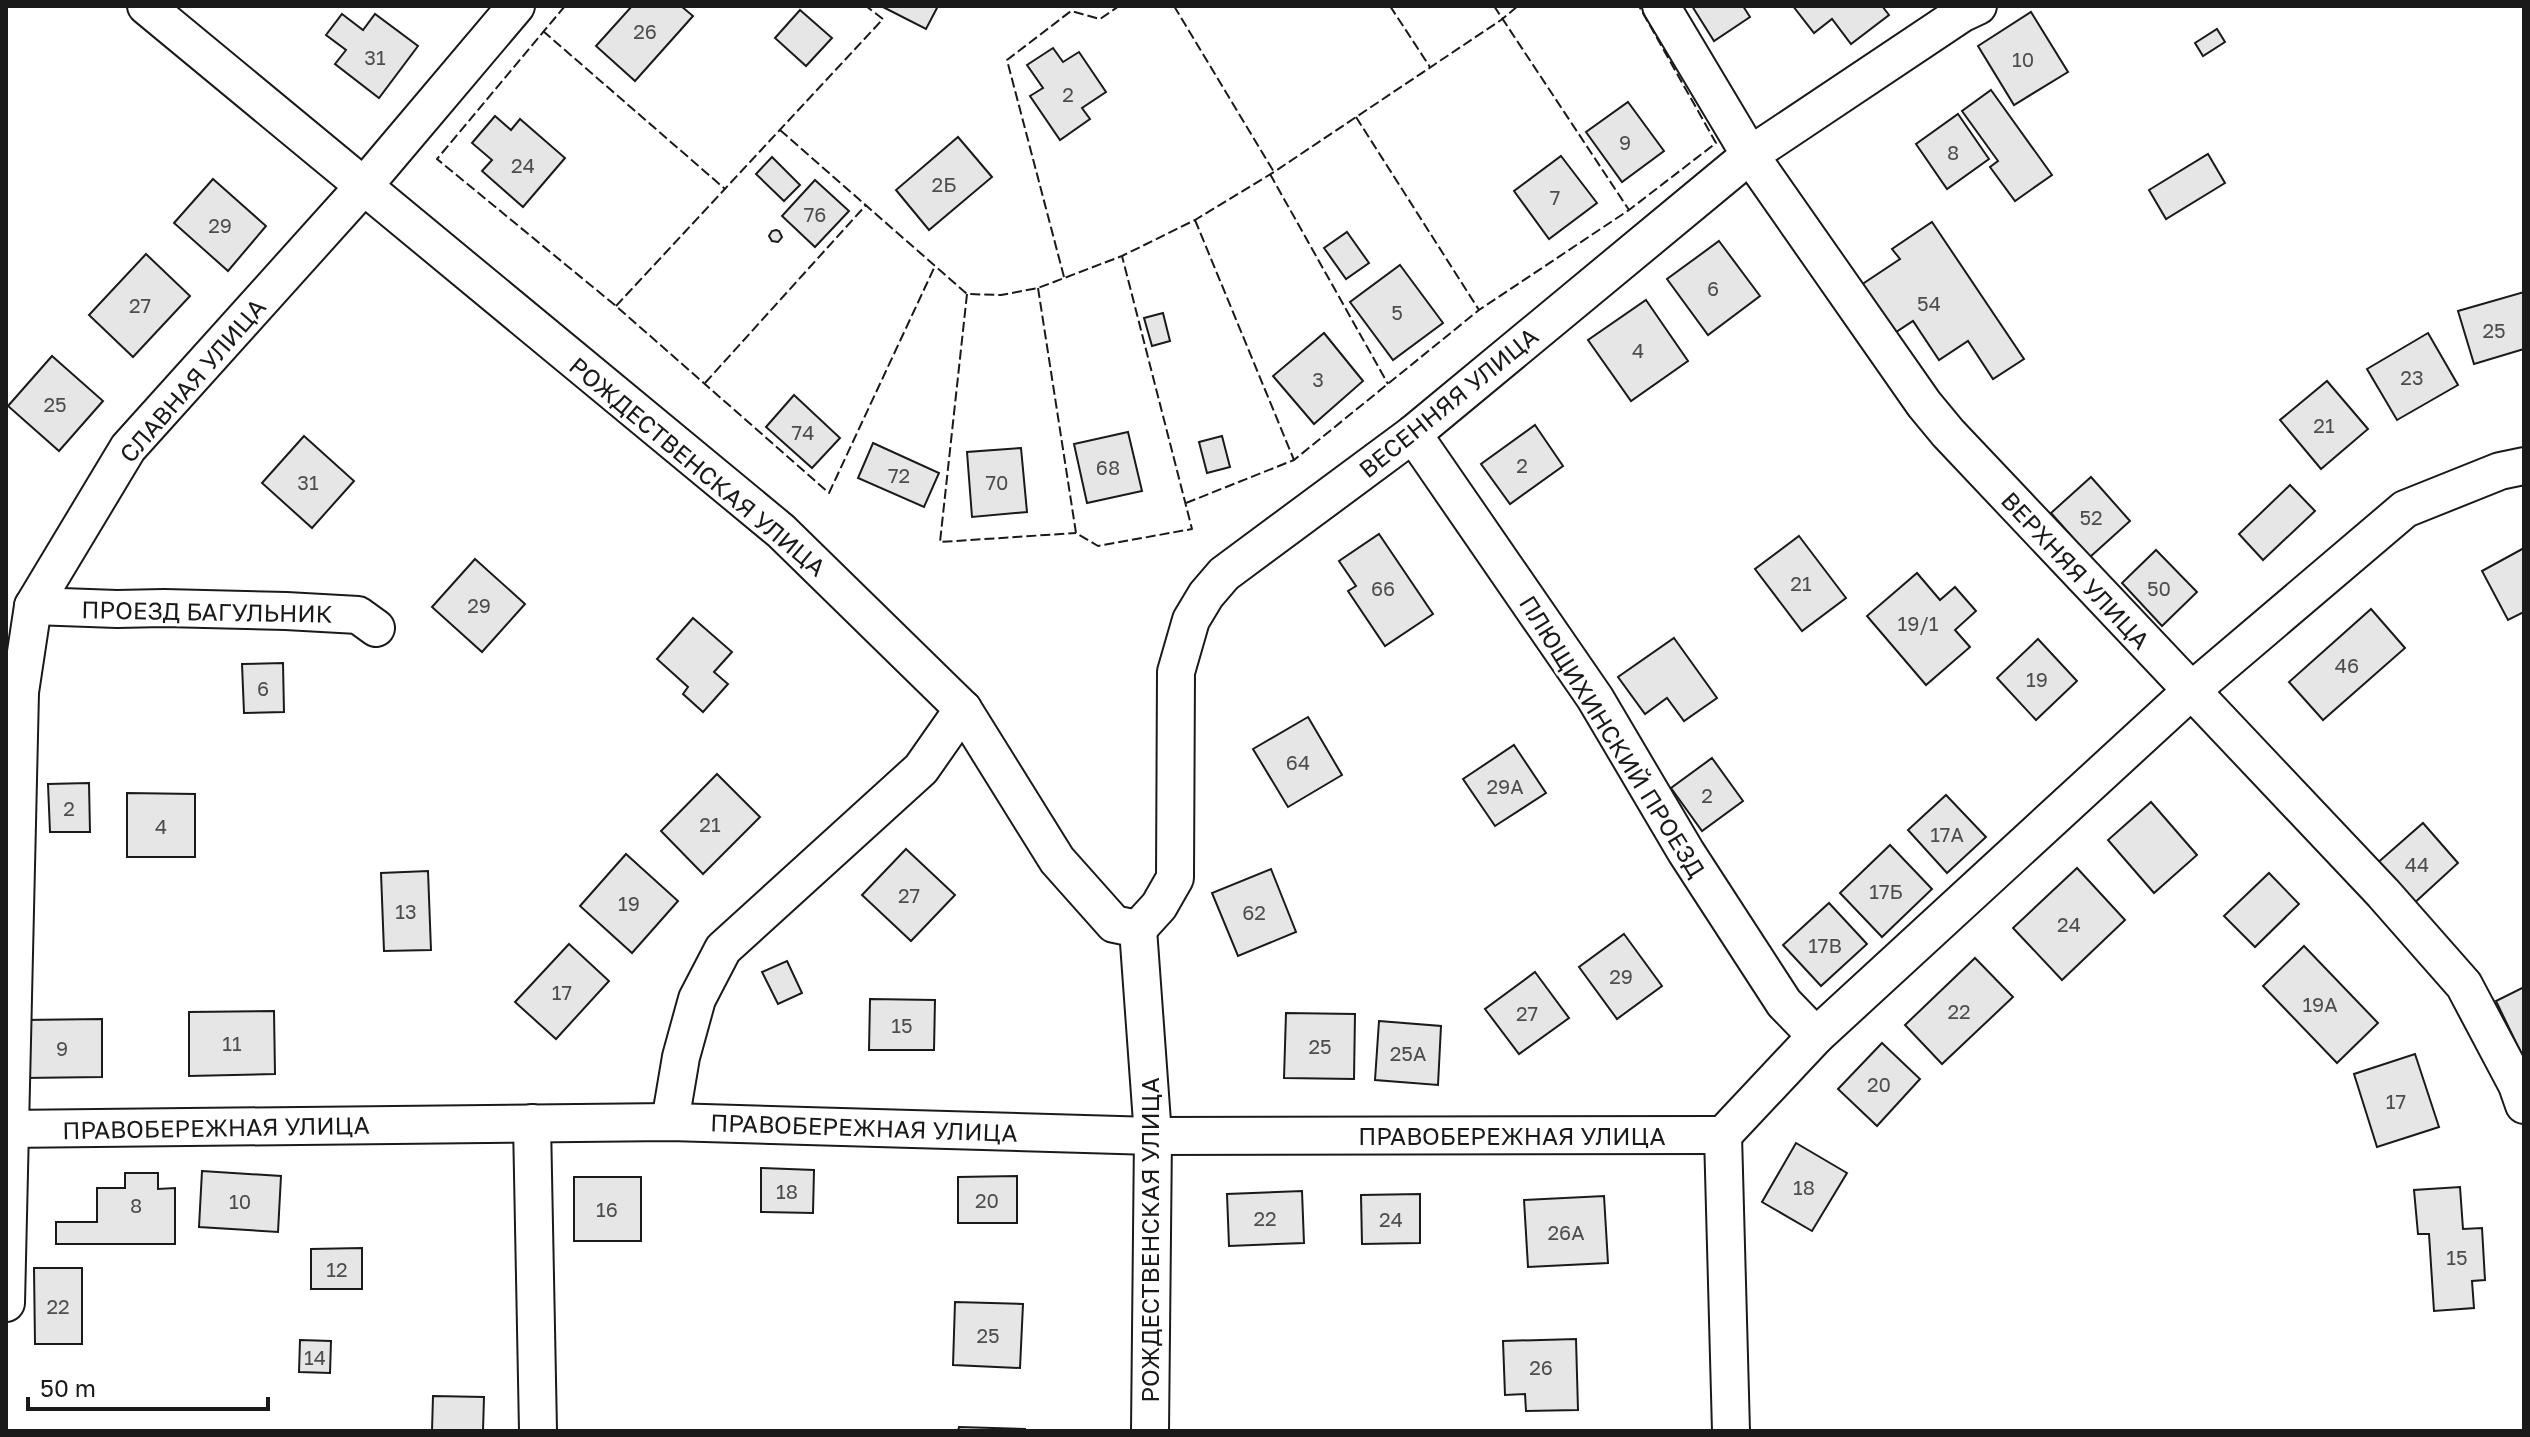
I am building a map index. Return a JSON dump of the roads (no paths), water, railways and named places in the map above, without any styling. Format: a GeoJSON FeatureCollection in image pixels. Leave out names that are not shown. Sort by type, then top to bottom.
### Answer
{"type":"FeatureCollection","features":[{"type":"Feature","properties":{"kind":"street","name":"РОЖДЕСТВЕНСКАЯ УЛИЦА"},"geometry":{"type":"LineString","coordinates":[[146,6],[781,531],[963,709],[1057,860],[1114,924],[1138,929],[1153,1136],[1150,1431]]}},
{"type":"Feature","properties":{"kind":"street","name":"СЛАВНАЯ УЛИЦА"},"geometry":{"type":"LineString","coordinates":[[6,1303],[20,692],[33,606],[128,448],[363,187],[516,6]]}},
{"type":"Feature","properties":{"kind":"street","name":"ВЕРХНЯЯ УЛИЦА"},"geometry":{"type":"LineString","coordinates":[[1661,6],[1750,155],[1924,404],[2383,893],[2464,985],[2517,1085],[2524,1105]]}},
{"type":"Feature","properties":{"kind":"street","name":"ВЕСЕННЯЯ УЛИЦА"},"geometry":{"type":"LineString","coordinates":[[1138,929],[1159,906],[1175,878],[1176,672],[1191,620],[1224,574],[1413,434],[1750,155],[1961,14],[1978,6]]}},
{"type":"Feature","properties":{"kind":"street","name":"ПЛЮЩИХИНСКИЙ ПРОЕЗД"},"geometry":{"type":"LineString","coordinates":[[1413,434],[1595,698],[1686,852],[1784,1003],[1816,1036]]}},
{"type":"Feature","properties":{"kind":"street"},"geometry":{"type":"LineString","coordinates":[[1731,1431],[1723,1135],[1816,1036],[2191,691],[2405,509],[2500,471],[2524,466]]}},
{"type":"Feature","properties":{"kind":"street","name":"ПРОЕЗД БАГУЛЬНИК"},"geometry":{"type":"LineString","coordinates":[[33,606],[344,614],[358,615],[376,628]]}},
{"type":"Feature","properties":{"kind":"street"},"geometry":{"type":"LineString","coordinates":[[670,1122],[681,1057],[697,999],[723,949],[921,769],[963,709]]}},
{"type":"Feature","properties":{"kind":"street","name":"ПРАВОБЕРЕЖНАЯ УЛИЦА"},"geometry":{"type":"LineString","coordinates":[[8,1129],[670,1122],[1153,1136],[1723,1135]]}},
{"type":"Feature","properties":{"kind":"street"},"geometry":{"type":"LineString","coordinates":[[532,1123],[538,1431]]}}]}
